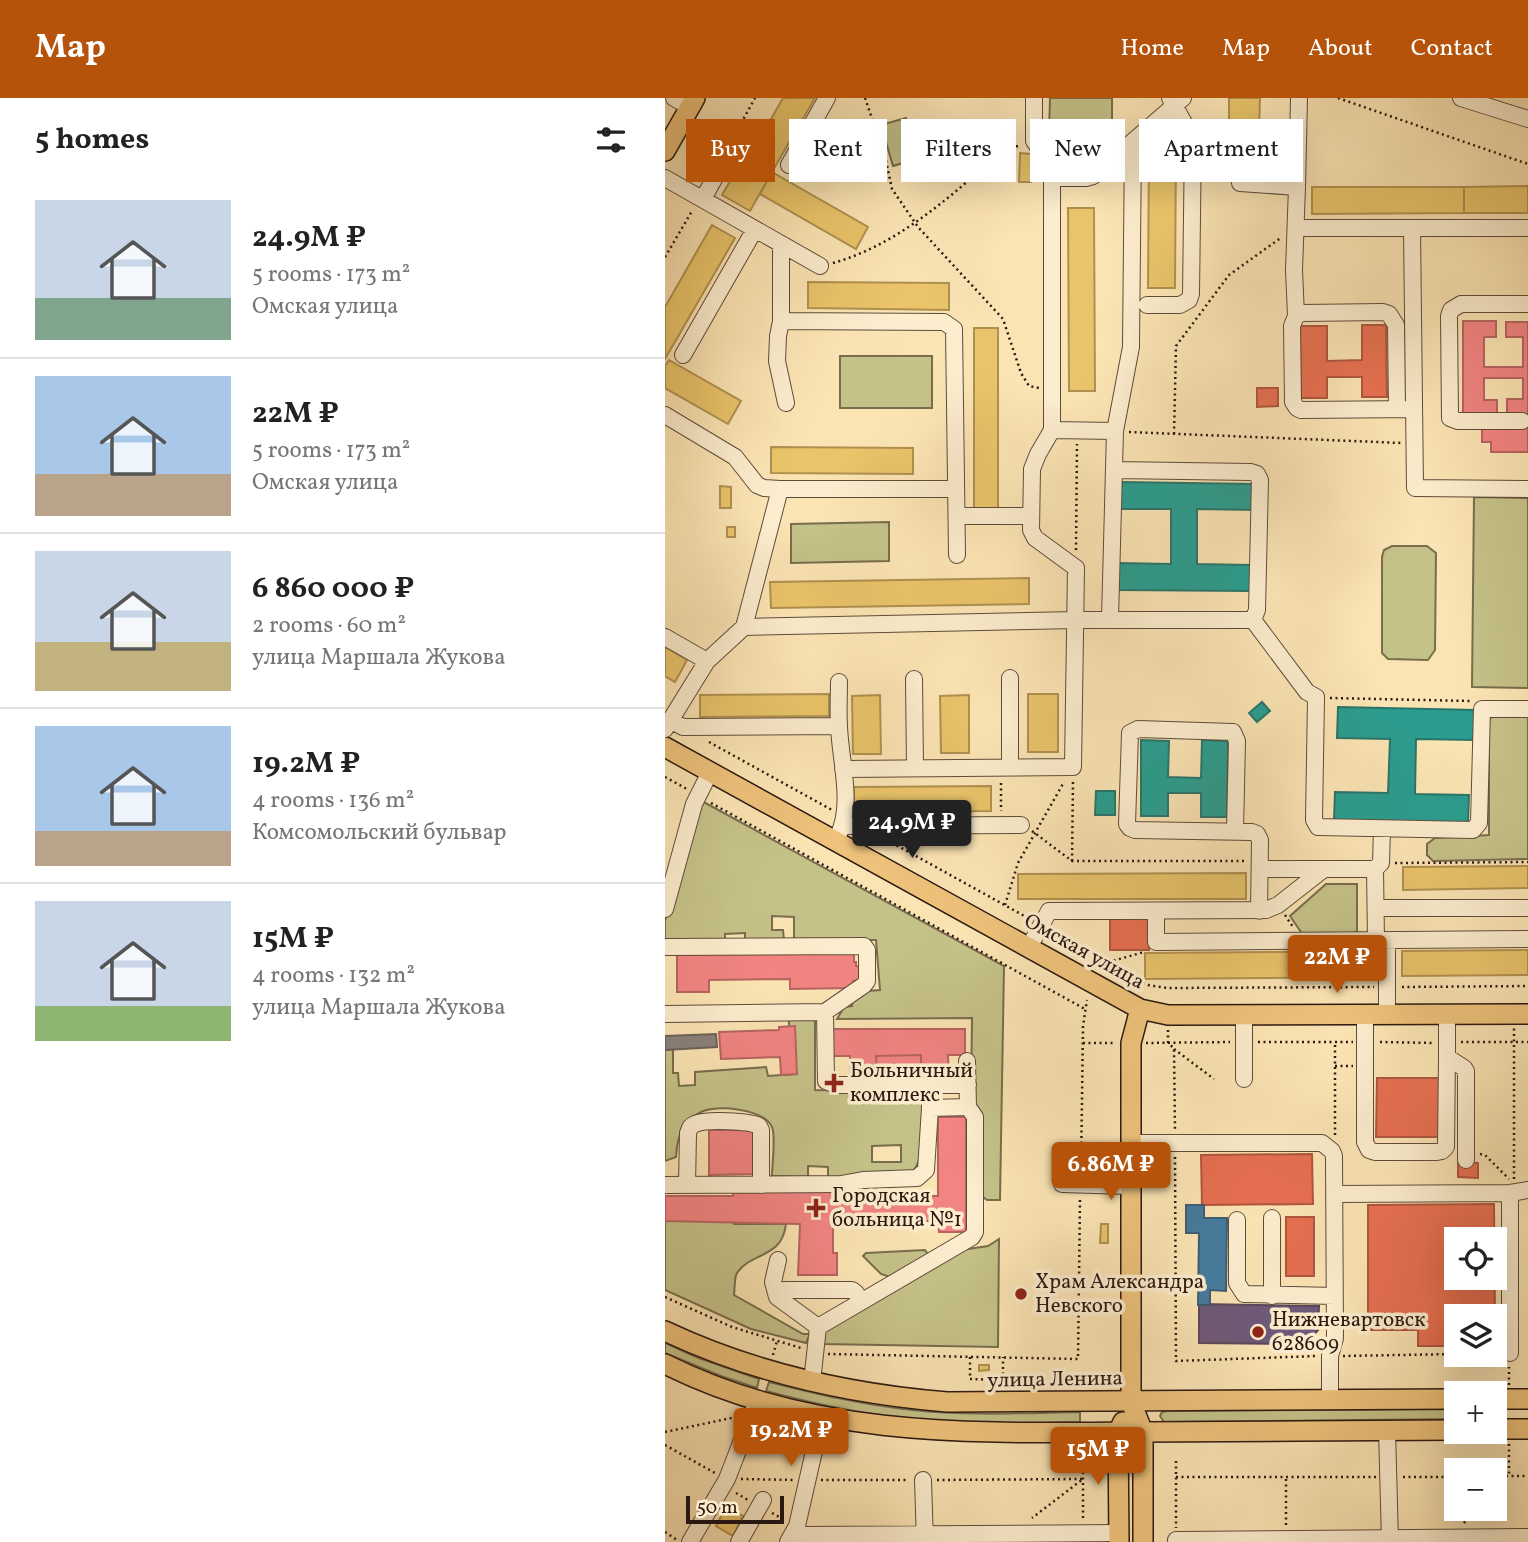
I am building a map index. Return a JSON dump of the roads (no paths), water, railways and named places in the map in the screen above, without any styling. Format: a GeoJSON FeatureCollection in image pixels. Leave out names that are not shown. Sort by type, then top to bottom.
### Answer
{"type":"FeatureCollection","features":[{"type":"Feature","properties":{"kind":"main road"},"geometry":{"type":"LineString","coordinates":[[665,151],[686,101]]}},
{"type":"Feature","properties":{"kind":"main road","name":"Омская улица"},"geometry":{"type":"LineString","coordinates":[[665,747],[709,772],[839,833],[1029,947],[1140,1009],[1168,1015],[1387,1015],[1521,1020]]}},
{"type":"Feature","properties":{"kind":"main road"},"geometry":{"type":"LineString","coordinates":[[1140,1009],[1131,1043],[1131,1402],[1143,1432],[1143,1542]]}},
{"type":"Feature","properties":{"kind":"main road","name":"улица Ленина"},"geometry":{"type":"LineString","coordinates":[[665,1331],[739,1361],[811,1382],[879,1395],[947,1402],[1444,1399]]}},
{"type":"Feature","properties":{"kind":"main road"},"geometry":{"type":"LineString","coordinates":[[665,1364],[756,1406],[895,1428],[935,1431],[1118,1432],[1444,1430]]}},
{"type":"Feature","properties":{"kind":"main road"},"geometry":{"type":"LineString","coordinates":[[1507,1399],[1528,1399]]}},
{"type":"Feature","properties":{"kind":"main road"},"geometry":{"type":"LineString","coordinates":[[1119,1537],[1118,1432],[1131,1402]]}},
{"type":"Feature","properties":{"kind":"main road"},"geometry":{"type":"LineString","coordinates":[[1507,1429],[1528,1429]]}},
{"type":"Feature","properties":{"kind":"street"},"geometry":{"type":"LineString","coordinates":[[815,119],[827,98]]}},
{"type":"Feature","properties":{"kind":"street"},"geometry":{"type":"LineString","coordinates":[[1034,98],[1034,119]]}},
{"type":"Feature","properties":{"kind":"street"},"geometry":{"type":"LineString","coordinates":[[1299,98],[1294,271],[1296,316],[1292,326],[1293,406],[1301,410],[1414,409]]}},
{"type":"Feature","properties":{"kind":"street"},"geometry":{"type":"LineString","coordinates":[[1461,98],[1528,119]]}},
{"type":"Feature","properties":{"kind":"street"},"geometry":{"type":"LineString","coordinates":[[1160,119],[1176,101],[1183,119]]}},
{"type":"Feature","properties":{"kind":"street"},"geometry":{"type":"LineString","coordinates":[[1125,149],[1139,137]]}},
{"type":"Feature","properties":{"kind":"street"},"geometry":{"type":"LineString","coordinates":[[1110,619],[1115,431],[1131,347],[1133,142]]}},
{"type":"Feature","properties":{"kind":"street"},"geometry":{"type":"LineString","coordinates":[[665,178],[820,266]]}},
{"type":"Feature","properties":{"kind":"street"},"geometry":{"type":"LineString","coordinates":[[702,199],[712,182]]}},
{"type":"Feature","properties":{"kind":"street"},"geometry":{"type":"LineString","coordinates":[[843,769],[1073,767],[1076,568],[1035,538],[1031,530],[1032,469],[1052,430],[1052,182]]}},
{"type":"Feature","properties":{"kind":"street"},"geometry":{"type":"LineString","coordinates":[[1147,305],[1180,305],[1189,300],[1192,182]]}},
{"type":"Feature","properties":{"kind":"street"},"geometry":{"type":"LineString","coordinates":[[1240,182],[1297,187]]}},
{"type":"Feature","properties":{"kind":"street"},"geometry":{"type":"LineString","coordinates":[[1297,228],[1528,228]]}},
{"type":"Feature","properties":{"kind":"street"},"geometry":{"type":"LineString","coordinates":[[683,355],[755,229]]}},
{"type":"Feature","properties":{"kind":"street"},"geometry":{"type":"LineString","coordinates":[[1412,229],[1415,488],[1528,489]]}},
{"type":"Feature","properties":{"kind":"street"},"geometry":{"type":"LineString","coordinates":[[781,244],[781,321],[777,360],[786,403]]}},
{"type":"Feature","properties":{"kind":"street"},"geometry":{"type":"LineString","coordinates":[[1522,421],[1458,421],[1450,418],[1449,316],[1451,310],[1461,304],[1528,304]]}},
{"type":"Feature","properties":{"kind":"street"},"geometry":{"type":"LineString","coordinates":[[1296,316],[1302,313],[1389,314],[1396,325],[1397,409]]}},
{"type":"Feature","properties":{"kind":"street"},"geometry":{"type":"LineString","coordinates":[[781,321],[944,322],[950,325],[956,334],[957,555]]}},
{"type":"Feature","properties":{"kind":"street"},"geometry":{"type":"LineString","coordinates":[[665,415],[735,457],[757,485],[764,488],[956,489]]}},
{"type":"Feature","properties":{"kind":"street"},"geometry":{"type":"LineString","coordinates":[[1052,430],[1115,431]]}},
{"type":"Feature","properties":{"kind":"street"},"geometry":{"type":"LineString","coordinates":[[1114,470],[1257,474],[1260,480],[1257,610],[1253,620]]}},
{"type":"Feature","properties":{"kind":"street"},"geometry":{"type":"LineString","coordinates":[[780,489],[744,626],[707,661],[667,725],[839,726]]}},
{"type":"Feature","properties":{"kind":"street"},"geometry":{"type":"LineString","coordinates":[[957,516],[1031,516]]}},
{"type":"Feature","properties":{"kind":"street"},"geometry":{"type":"LineString","coordinates":[[744,626],[1110,619],[1253,620]]}},
{"type":"Feature","properties":{"kind":"street"},"geometry":{"type":"LineString","coordinates":[[1253,620],[1307,692],[1316,697],[1316,826],[1382,830],[1468,831],[1477,828],[1482,709],[1528,709]]}},
{"type":"Feature","properties":{"kind":"street"},"geometry":{"type":"LineString","coordinates":[[665,637],[707,661]]}},
{"type":"Feature","properties":{"kind":"street"},"geometry":{"type":"LineString","coordinates":[[1005,767],[1010,678]]}},
{"type":"Feature","properties":{"kind":"street"},"geometry":{"type":"LineString","coordinates":[[914,680],[915,767]]}},
{"type":"Feature","properties":{"kind":"street"},"geometry":{"type":"LineString","coordinates":[[839,682],[843,769],[839,833],[1001,825],[1028,829]]}},
{"type":"Feature","properties":{"kind":"street"},"geometry":{"type":"LineString","coordinates":[[1235,831],[1237,741],[1233,732],[1138,729],[1130,733],[1127,824],[1135,830],[1235,831],[1252,832],[1259,836],[1259,911]]}},
{"type":"Feature","properties":{"kind":"street"},"geometry":{"type":"LineString","coordinates":[[665,909],[697,795],[709,772]]}},
{"type":"Feature","properties":{"kind":"street"},"geometry":{"type":"LineString","coordinates":[[1382,830],[1376,908],[1382,941],[1387,1015]]}},
{"type":"Feature","properties":{"kind":"street"},"geometry":{"type":"LineString","coordinates":[[1260,865],[1324,869],[1378,866]]}},
{"type":"Feature","properties":{"kind":"street"},"geometry":{"type":"LineString","coordinates":[[1029,947],[1049,911],[1259,911],[1278,905],[1324,869]]}},
{"type":"Feature","properties":{"kind":"street"},"geometry":{"type":"LineString","coordinates":[[1376,908],[1528,908]]}},
{"type":"Feature","properties":{"kind":"street"},"geometry":{"type":"LineString","coordinates":[[1156,911],[1156,942],[1528,939]]}},
{"type":"Feature","properties":{"kind":"street"},"geometry":{"type":"LineString","coordinates":[[665,947],[864,946],[867,950],[867,981],[825,1012],[665,1014]]}},
{"type":"Feature","properties":{"kind":"street"},"geometry":{"type":"LineString","coordinates":[[825,1012],[825,1076],[830,1084],[968,1086]]}},
{"type":"Feature","properties":{"kind":"street"},"geometry":{"type":"LineString","coordinates":[[1244,1015],[1244,1079]]}},
{"type":"Feature","properties":{"kind":"street"},"geometry":{"type":"LineString","coordinates":[[1365,1016],[1365,1142],[1369,1150],[1375,1152],[1437,1152],[1446,1147],[1447,1016]]}},
{"type":"Feature","properties":{"kind":"street"},"geometry":{"type":"LineString","coordinates":[[1447,1050],[1466,1071],[1466,1155]]}},
{"type":"Feature","properties":{"kind":"street"},"geometry":{"type":"LineString","coordinates":[[818,1327],[972,1237],[975,1232],[975,1116],[968,1107],[967,1061]]}},
{"type":"Feature","properties":{"kind":"street"},"geometry":{"type":"LineString","coordinates":[[665,1185],[841,1184],[863,1180],[917,1178],[926,1170],[930,1086]]}},
{"type":"Feature","properties":{"kind":"street"},"geometry":{"type":"LineString","coordinates":[[930,1108],[968,1107]]}},
{"type":"Feature","properties":{"kind":"street"},"geometry":{"type":"LineString","coordinates":[[687,1185],[688,1133],[691,1127],[701,1122],[751,1122],[761,1130],[761,1185]]}},
{"type":"Feature","properties":{"kind":"street"},"geometry":{"type":"LineString","coordinates":[[1131,1143],[1322,1143],[1332,1151],[1335,1194],[1335,1338],[1330,1356],[1330,1401]]}},
{"type":"Feature","properties":{"kind":"street"},"geometry":{"type":"LineString","coordinates":[[1062,1184],[1131,1186]]}},
{"type":"Feature","properties":{"kind":"street"},"geometry":{"type":"LineString","coordinates":[[1335,1194],[1510,1193],[1528,1190]]}},
{"type":"Feature","properties":{"kind":"street"},"geometry":{"type":"LineString","coordinates":[[1510,1193],[1510,1353]]}},
{"type":"Feature","properties":{"kind":"street"},"geometry":{"type":"LineString","coordinates":[[1272,1218],[1272,1296]]}},
{"type":"Feature","properties":{"kind":"street"},"geometry":{"type":"LineString","coordinates":[[1237,1220],[1237,1283],[1240,1290],[1251,1296],[1335,1296]]}},
{"type":"Feature","properties":{"kind":"street"},"geometry":{"type":"LineString","coordinates":[[778,1261],[772,1282],[777,1297],[818,1327]]}},
{"type":"Feature","properties":{"kind":"street"},"geometry":{"type":"LineString","coordinates":[[777,1297],[784,1290],[852,1290],[861,1302]]}},
{"type":"Feature","properties":{"kind":"street"},"geometry":{"type":"LineString","coordinates":[[1510,1308],[1528,1308]]}},
{"type":"Feature","properties":{"kind":"street"},"geometry":{"type":"LineString","coordinates":[[811,1382],[818,1327]]}},
{"type":"Feature","properties":{"kind":"street"},"geometry":{"type":"LineString","coordinates":[[690,1542],[727,1479],[756,1406]]}},
{"type":"Feature","properties":{"kind":"street"},"geometry":{"type":"LineString","coordinates":[[791,1537],[797,1526],[823,1416]]}},
{"type":"Feature","properties":{"kind":"street"},"geometry":{"type":"LineString","coordinates":[[1388,1430],[1389,1540]]}},
{"type":"Feature","properties":{"kind":"street"},"geometry":{"type":"LineString","coordinates":[[923,1480],[924,1538]]}},
{"type":"Feature","properties":{"kind":"street"},"geometry":{"type":"LineString","coordinates":[[739,1542],[763,1500]]}},
{"type":"Feature","properties":{"kind":"street"},"geometry":{"type":"LineString","coordinates":[[791,1537],[924,1538],[1013,1533],[1119,1537]]}},
{"type":"Feature","properties":{"kind":"street"},"geometry":{"type":"LineString","coordinates":[[1176,1540],[1528,1537]]}},
{"type":"Feature","properties":{"kind":"place","name":"Больничный комплекс"},"geometry":{"type":"Point","coordinates":[834,1083]}},
{"type":"Feature","properties":{"kind":"place","name":"Городская больница №1"},"geometry":{"type":"Point","coordinates":[816,1208]}},
{"type":"Feature","properties":{"kind":"place","name":"Храм Александра Невского"},"geometry":{"type":"Point","coordinates":[1021,1294]}},
{"type":"Feature","properties":{"kind":"place","name":"Нижневартовск 628609"},"geometry":{"type":"Point","coordinates":[1258,1332]}}]}
